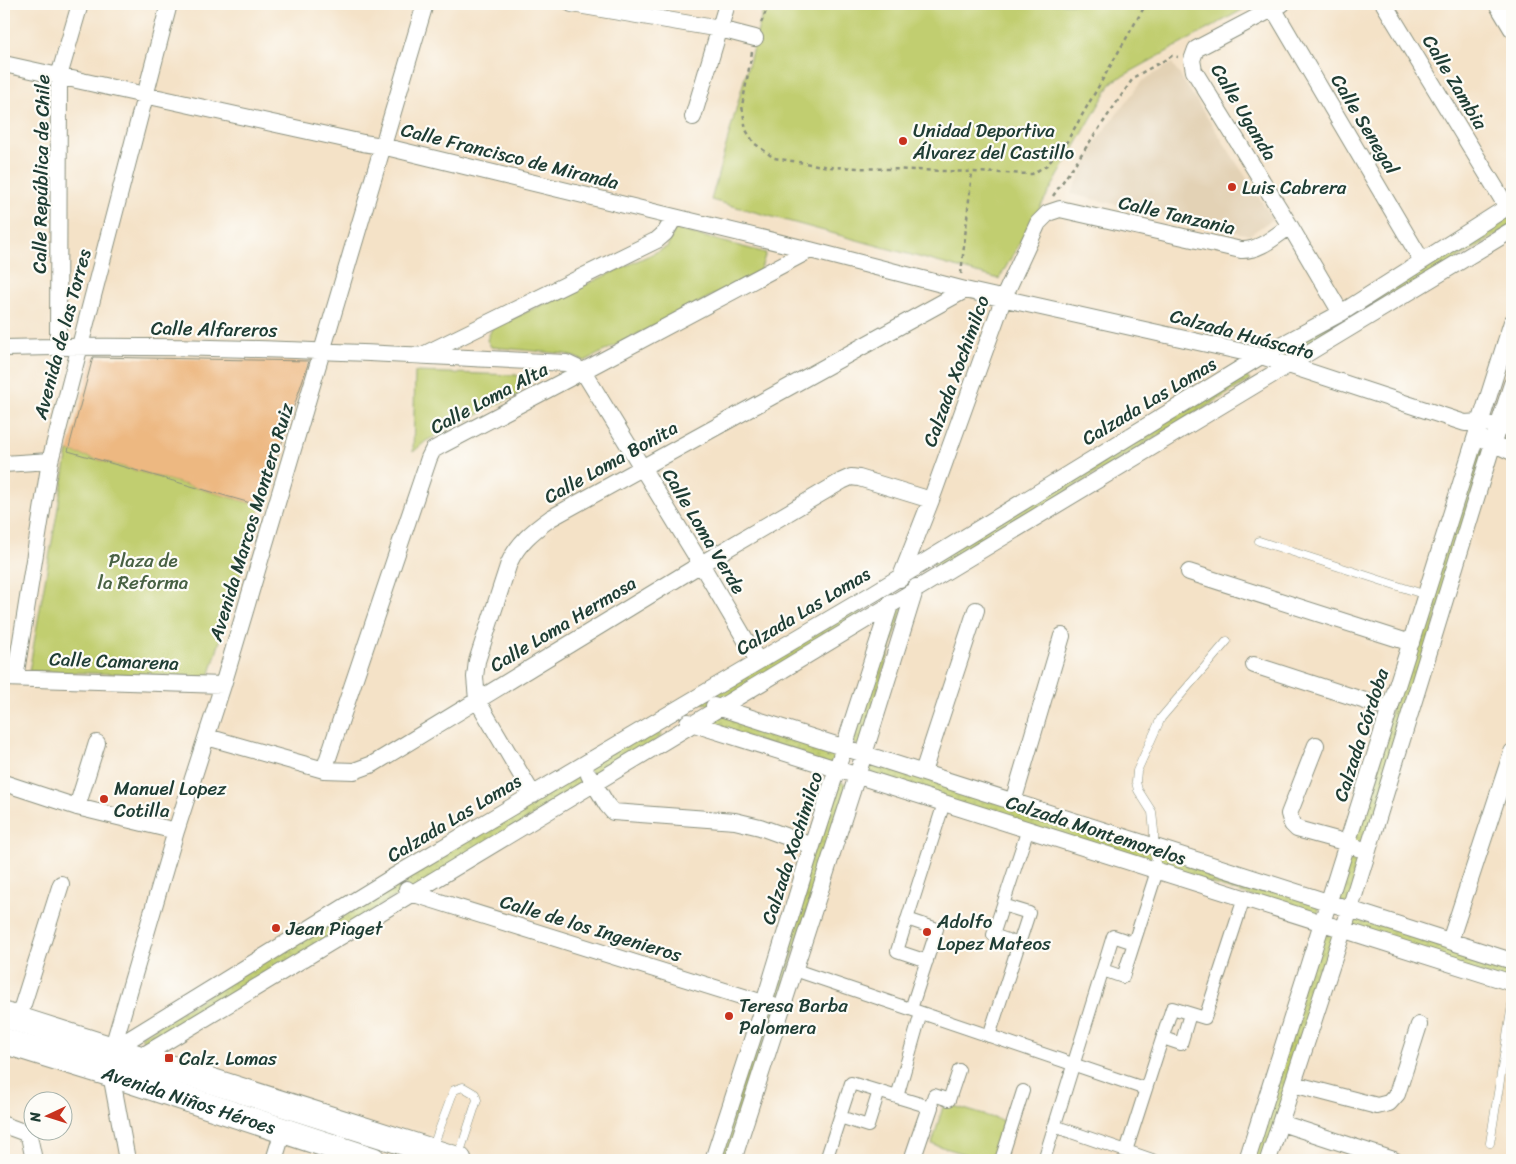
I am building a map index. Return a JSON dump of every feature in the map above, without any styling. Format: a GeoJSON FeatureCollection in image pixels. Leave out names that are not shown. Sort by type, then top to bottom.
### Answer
{"type":"FeatureCollection","features":[{"type":"Feature","properties":{"kind":"main road","name":"Avenida Niños Héroes"},"geometry":{"type":"LineString","coordinates":[[11,1017],[111,1062],[283,1131],[373,1160]]}},
{"type":"Feature","properties":{"kind":"main road","name":"Avenida Niños Héroes"},"geometry":{"type":"LineString","coordinates":[[4,1042],[111,1062],[139,1058],[458,1160]]}},
{"type":"Feature","properties":{"kind":"street","name":"Calle República de Chile"},"geometry":{"type":"LineString","coordinates":[[58,347],[59,76],[80,4]]}},
{"type":"Feature","properties":{"kind":"street","name":"Avenida de las Torres"},"geometry":{"type":"LineString","coordinates":[[10,678],[50,460],[170,4]]}},
{"type":"Feature","properties":{"kind":"street","name":"Avenida Marcos Montero Ruiz"},"geometry":{"type":"LineString","coordinates":[[111,1062],[176,832],[223,685],[425,4]]}},
{"type":"Feature","properties":{"kind":"street"},"geometry":{"type":"LineString","coordinates":[[572,4],[644,10],[755,38]]}},
{"type":"Feature","properties":{"kind":"street"},"geometry":{"type":"LineString","coordinates":[[693,117],[727,4]]}},
{"type":"Feature","properties":{"kind":"street","name":"Calle Zambia"},"geometry":{"type":"LineString","coordinates":[[1384,4],[1510,206]]}},
{"type":"Feature","properties":{"kind":"street"},"geometry":{"type":"LineString","coordinates":[[1497,4],[1512,29]]}},
{"type":"Feature","properties":{"kind":"street"},"geometry":{"type":"LineString","coordinates":[[1192,60],[1196,49],[1277,6]]}},
{"type":"Feature","properties":{"kind":"street","name":"Calle Senegal"},"geometry":{"type":"LineString","coordinates":[[1277,6],[1422,261]]}},
{"type":"Feature","properties":{"kind":"street","name":"Calle Uganda"},"geometry":{"type":"LineString","coordinates":[[1192,60],[1194,71],[1341,312]]}},
{"type":"Feature","properties":{"kind":"street","name":"Calle Francisco de Miranda"},"geometry":{"type":"LineString","coordinates":[[4,64],[382,146],[966,290],[1004,297]]}},
{"type":"Feature","properties":{"kind":"street","name":"Calzada Las Lomas"},"geometry":{"type":"LineString","coordinates":[[111,1062],[398,874],[918,566],[1261,356],[1341,312],[1510,206]]}},
{"type":"Feature","properties":{"kind":"street","name":"Calle Tanzania"},"geometry":{"type":"LineString","coordinates":[[1048,213],[1060,209],[1241,250],[1260,247],[1290,226]]}},
{"type":"Feature","properties":{"kind":"street","name":"Calzada Xochimilco"},"geometry":{"type":"LineString","coordinates":[[713,1160],[890,605],[931,500],[1004,297],[1038,223],[1048,213]]}},
{"type":"Feature","properties":{"kind":"street","name":"Calle Alfareros"},"geometry":{"type":"LineString","coordinates":[[422,355],[657,240],[674,218]]}},
{"type":"Feature","properties":{"kind":"street"},"geometry":{"type":"LineString","coordinates":[[139,1058],[1512,230]]}},
{"type":"Feature","properties":{"kind":"street","name":"Calle Loma Alta"},"geometry":{"type":"LineString","coordinates":[[324,770],[430,454],[442,444],[584,371],[810,250]]}},
{"type":"Feature","properties":{"kind":"street","name":"Calle Loma Bonita"},"geometry":{"type":"LineString","coordinates":[[532,795],[477,700],[475,678],[477,661],[509,564],[529,533],[551,518],[966,290]]}},
{"type":"Feature","properties":{"kind":"street","name":"Calzada Huáscato"},"geometry":{"type":"LineString","coordinates":[[1004,297],[1261,356],[1473,427],[1505,427]]}},
{"type":"Feature","properties":{"kind":"street","name":"Calzada Córdoba"},"geometry":{"type":"LineString","coordinates":[[1247,1160],[1426,595],[1473,427],[1512,322]]}},
{"type":"Feature","properties":{"kind":"street","name":"Calle Alfareros"},"geometry":{"type":"LineString","coordinates":[[4,348],[80,346],[322,351],[566,363],[584,371]]}},
{"type":"Feature","properties":{"kind":"street","name":"Calle Loma Verde"},"geometry":{"type":"LineString","coordinates":[[584,371],[758,661]]}},
{"type":"Feature","properties":{"kind":"street","name":"Calzada Córdoba"},"geometry":{"type":"LineString","coordinates":[[1268,1160],[1350,909],[1493,443],[1505,427],[1512,384]]}},
{"type":"Feature","properties":{"kind":"street","name":"Calzada Huáscato"},"geometry":{"type":"LineString","coordinates":[[1473,427],[1493,443],[1512,452]]}},
{"type":"Feature","properties":{"kind":"street"},"geometry":{"type":"LineString","coordinates":[[4,464],[50,460]]}},
{"type":"Feature","properties":{"kind":"street","name":"Calle Loma Hermosa"},"geometry":{"type":"LineString","coordinates":[[207,737],[324,770],[354,771],[373,764],[701,564],[842,481],[851,477],[859,478],[931,500]]}},
{"type":"Feature","properties":{"kind":"street"},"geometry":{"type":"LineString","coordinates":[[733,1160],[916,590],[918,566],[911,548]]}},
{"type":"Feature","properties":{"kind":"street"},"geometry":{"type":"LineString","coordinates":[[1190,572],[1411,643]]}},
{"type":"Feature","properties":{"kind":"street"},"geometry":{"type":"LineString","coordinates":[[923,772],[976,610]]}},
{"type":"Feature","properties":{"kind":"street"},"geometry":{"type":"LineString","coordinates":[[1013,802],[1062,636]]}},
{"type":"Feature","properties":{"kind":"street"},"geometry":{"type":"LineString","coordinates":[[1254,665],[1390,709]]}},
{"type":"Feature","properties":{"kind":"street","name":"Calle Camarena"},"geometry":{"type":"LineString","coordinates":[[10,678],[223,685]]}},
{"type":"Feature","properties":{"kind":"street"},"geometry":{"type":"LineString","coordinates":[[1399,681],[1418,686]]}},
{"type":"Feature","properties":{"kind":"street","name":"Calzada Montemorelos"},"geometry":{"type":"LineString","coordinates":[[693,700],[1512,961]]}},
{"type":"Feature","properties":{"kind":"street","name":"Calzada Montemorelos"},"geometry":{"type":"LineString","coordinates":[[667,715],[1512,983]]}},
{"type":"Feature","properties":{"kind":"street"},"geometry":{"type":"LineString","coordinates":[[77,807],[97,743]]}},
{"type":"Feature","properties":{"kind":"street"},"geometry":{"type":"LineString","coordinates":[[1316,745],[1289,814],[1290,820],[1297,829],[1348,843],[1367,852]]}},
{"type":"Feature","properties":{"kind":"street"},"geometry":{"type":"LineString","coordinates":[[1450,941],[1512,752]]}},
{"type":"Feature","properties":{"kind":"street"},"geometry":{"type":"LineString","coordinates":[[583,765],[613,812],[735,821],[760,827],[812,846]]}},
{"type":"Feature","properties":{"kind":"street"},"geometry":{"type":"LineString","coordinates":[[4,783],[77,807],[176,832]]}},
{"type":"Feature","properties":{"kind":"street"},"geometry":{"type":"LineString","coordinates":[[927,961],[897,951],[944,803]]}},
{"type":"Feature","properties":{"kind":"street"},"geometry":{"type":"LineString","coordinates":[[1072,843],[1078,822]]}},
{"type":"Feature","properties":{"kind":"street"},"geometry":{"type":"LineString","coordinates":[[1019,944],[993,935],[1028,829]]}},
{"type":"Feature","properties":{"kind":"street"},"geometry":{"type":"LineString","coordinates":[[1220,890],[1226,870]]}},
{"type":"Feature","properties":{"kind":"street"},"geometry":{"type":"LineString","coordinates":[[1103,970],[1123,977],[1157,871]]}},
{"type":"Feature","properties":{"kind":"street"},"geometry":{"type":"LineString","coordinates":[[398,874],[411,893]]}},
{"type":"Feature","properties":{"kind":"street"},"geometry":{"type":"LineString","coordinates":[[11,1017],[61,884]]}},
{"type":"Feature","properties":{"kind":"street","name":"Calle de los Ingenieros"},"geometry":{"type":"LineString","coordinates":[[411,893],[781,1009]]}},
{"type":"Feature","properties":{"kind":"street"},"geometry":{"type":"LineString","coordinates":[[1132,1156],[1146,1089],[1172,1008],[1205,1018],[1244,898]]}},
{"type":"Feature","properties":{"kind":"street"},"geometry":{"type":"LineString","coordinates":[[989,1036],[1029,913],[1003,904]]}},
{"type":"Feature","properties":{"kind":"street"},"geometry":{"type":"LineString","coordinates":[[897,1096],[927,961],[937,929],[907,919]]}},
{"type":"Feature","properties":{"kind":"street"},"geometry":{"type":"LineString","coordinates":[[1044,1160],[1113,936],[1134,943]]}},
{"type":"Feature","properties":{"kind":"street"},"geometry":{"type":"LineString","coordinates":[[795,970],[1146,1089]]}},
{"type":"Feature","properties":{"kind":"street"},"geometry":{"type":"LineString","coordinates":[[1163,1038],[1181,1044],[1190,1014]]}},
{"type":"Feature","properties":{"kind":"street"},"geometry":{"type":"LineString","coordinates":[[1293,1084],[1377,1106],[1388,1103],[1397,1094],[1419,1025]]}},
{"type":"Feature","properties":{"kind":"street"},"geometry":{"type":"LineString","coordinates":[[111,1062],[129,1159]]}},
{"type":"Feature","properties":{"kind":"street"},"geometry":{"type":"LineString","coordinates":[[912,1160],[934,1095],[949,1100],[959,1070]]}},
{"type":"Feature","properties":{"kind":"street"},"geometry":{"type":"LineString","coordinates":[[826,1160],[851,1083],[930,1108]]}},
{"type":"Feature","properties":{"kind":"street"},"geometry":{"type":"LineString","coordinates":[[1001,1160],[1023,1091]]}},
{"type":"Feature","properties":{"kind":"street"},"geometry":{"type":"LineString","coordinates":[[840,1117],[868,1126],[879,1092]]}},
{"type":"Feature","properties":{"kind":"street"},"geometry":{"type":"LineString","coordinates":[[1280,1123],[1394,1160]]}},
{"type":"Feature","properties":{"kind":"street"},"geometry":{"type":"LineString","coordinates":[[4,1125],[29,1136],[34,1160]]}},
{"type":"Feature","properties":{"kind":"street"},"geometry":{"type":"LineString","coordinates":[[1054,1126],[1132,1156],[1152,1160]]}},
{"type":"Feature","properties":{"kind":"street"},"geometry":{"type":"LineString","coordinates":[[274,1160],[283,1131]]}},
{"type":"Feature","properties":{"kind":"lane"},"geometry":{"type":"LineString","coordinates":[[1259,540],[1426,595]]}},
{"type":"Feature","properties":{"kind":"lane"},"geometry":{"type":"LineString","coordinates":[[1157,871],[1152,812],[1138,790],[1136,782],[1137,771],[1161,718],[1227,641]]}},
{"type":"Feature","properties":{"kind":"lane"},"geometry":{"type":"LineString","coordinates":[[1490,1144],[1512,1005]]}},
{"type":"Feature","properties":{"kind":"lane"},"geometry":{"type":"LineString","coordinates":[[432,1152],[454,1090],[463,1088],[475,1094],[477,1100],[458,1160]]}},
{"type":"Feature","properties":{"kind":"path"},"geometry":{"type":"LineString","coordinates":[[768,4],[755,38],[742,106],[746,130],[754,143],[774,158],[829,167],[1032,174],[1047,166],[1066,143],[1146,4]]}},
{"type":"Feature","properties":{"kind":"path"},"geometry":{"type":"LineString","coordinates":[[1048,213],[1054,193],[1134,77],[1172,56],[1192,60]]}},
{"type":"Feature","properties":{"kind":"path"},"geometry":{"type":"LineString","coordinates":[[966,290],[961,275],[972,172]]}},
{"type":"Feature","properties":{"kind":"shaded area"},"geometry":{"type":"Polygon","coordinates":[[[1172,63],[1273,219],[1249,235],[1071,194],[1097,140],[1142,81],[1172,63]]]}},
{"type":"Feature","properties":{"kind":"green space","name":"Unidad Deportiva Álvarez del Castillo"},"geometry":{"type":"Polygon","coordinates":[[[765,4],[1253,4],[1112,82],[999,279],[711,200],[765,4]]]}},
{"type":"Feature","properties":{"kind":"green space"},"geometry":{"type":"Polygon","coordinates":[[[1512,209],[1512,225],[1289,365],[1268,358],[1512,209]]]}},
{"type":"Feature","properties":{"kind":"green space"},"geometry":{"type":"Polygon","coordinates":[[[675,229],[766,253],[760,271],[585,361],[565,354],[491,347],[487,340],[492,328],[667,247],[675,229]]]}},
{"type":"Feature","properties":{"kind":"green space"},"geometry":{"type":"Polygon","coordinates":[[[415,372],[517,375],[523,384],[519,394],[426,441],[413,452],[415,372]]]}},
{"type":"Feature","properties":{"kind":"green space"},"geometry":{"type":"Polygon","coordinates":[[[1242,373],[1250,380],[937,570],[932,561],[1242,373]]]}},
{"type":"Feature","properties":{"kind":"green space"},"geometry":{"type":"Polygon","coordinates":[[[1475,448],[1486,450],[1350,909],[1512,963],[1512,983],[1343,929],[1350,910],[1329,903],[1475,448]]]}},
{"type":"Feature","properties":{"kind":"green space","name":"Plaza de la Reforma"},"geometry":{"type":"Polygon","coordinates":[[[68,451],[261,506],[209,677],[29,671],[68,451]]]}},
{"type":"Feature","properties":{"kind":"green space"},"geometry":{"type":"Polygon","coordinates":[[[904,604],[861,747],[852,743],[890,605],[904,604]]]}},
{"type":"Feature","properties":{"kind":"green space"},"geometry":{"type":"Polygon","coordinates":[[[860,607],[863,616],[720,708],[700,702],[860,607]]]}},
{"type":"Feature","properties":{"kind":"green space"},"geometry":{"type":"Polygon","coordinates":[[[720,714],[843,752],[833,768],[705,722],[720,714]]]}},
{"type":"Feature","properties":{"kind":"green space"},"geometry":{"type":"Polygon","coordinates":[[[654,729],[662,736],[594,783],[583,765],[654,729]]]}},
{"type":"Feature","properties":{"kind":"green space"},"geometry":{"type":"Polygon","coordinates":[[[868,761],[1321,903],[1317,917],[864,774],[868,761]]]}},
{"type":"Feature","properties":{"kind":"green space"},"geometry":{"type":"Polygon","coordinates":[[[578,768],[588,781],[411,893],[401,879],[578,768]]]}},
{"type":"Feature","properties":{"kind":"green space"},"geometry":{"type":"Polygon","coordinates":[[[835,778],[847,785],[728,1160],[713,1160],[835,778]]]}},
{"type":"Feature","properties":{"kind":"green space"},"geometry":{"type":"Polygon","coordinates":[[[391,879],[402,892],[150,1052],[141,1037],[391,879]]]}},
{"type":"Feature","properties":{"kind":"green space"},"geometry":{"type":"Polygon","coordinates":[[[1323,923],[1343,929],[1266,1160],[1247,1160],[1323,923]]]}},
{"type":"Feature","properties":{"kind":"green space"},"geometry":{"type":"Polygon","coordinates":[[[944,1103],[1004,1121],[992,1160],[985,1160],[932,1144],[944,1103]]]}},
{"type":"Feature","properties":{"kind":"building"},"geometry":{"type":"Polygon","coordinates":[[[93,357],[309,361],[261,506],[68,451],[93,357]]]}},
{"type":"Feature","properties":{"kind":"place","name":"Unidad Deportiva Álvarez del Castillo"},"geometry":{"type":"Point","coordinates":[903,141]}},
{"type":"Feature","properties":{"kind":"place","name":"Luis Cabrera"},"geometry":{"type":"Point","coordinates":[1232,187]}},
{"type":"Feature","properties":{"kind":"place","name":"Manuel Lopez Cotilla"},"geometry":{"type":"Point","coordinates":[104,799]}},
{"type":"Feature","properties":{"kind":"place","name":"Jean Piaget"},"geometry":{"type":"Point","coordinates":[276,928]}},
{"type":"Feature","properties":{"kind":"place","name":"Adolfo Lopez Mateos"},"geometry":{"type":"Point","coordinates":[927,932]}},
{"type":"Feature","properties":{"kind":"place","name":"Teresa Barba Palomera"},"geometry":{"type":"Point","coordinates":[729,1016]}},
{"type":"Feature","properties":{"kind":"place","name":"Calz. Lomas"},"geometry":{"type":"Point","coordinates":[169,1058]}}]}
